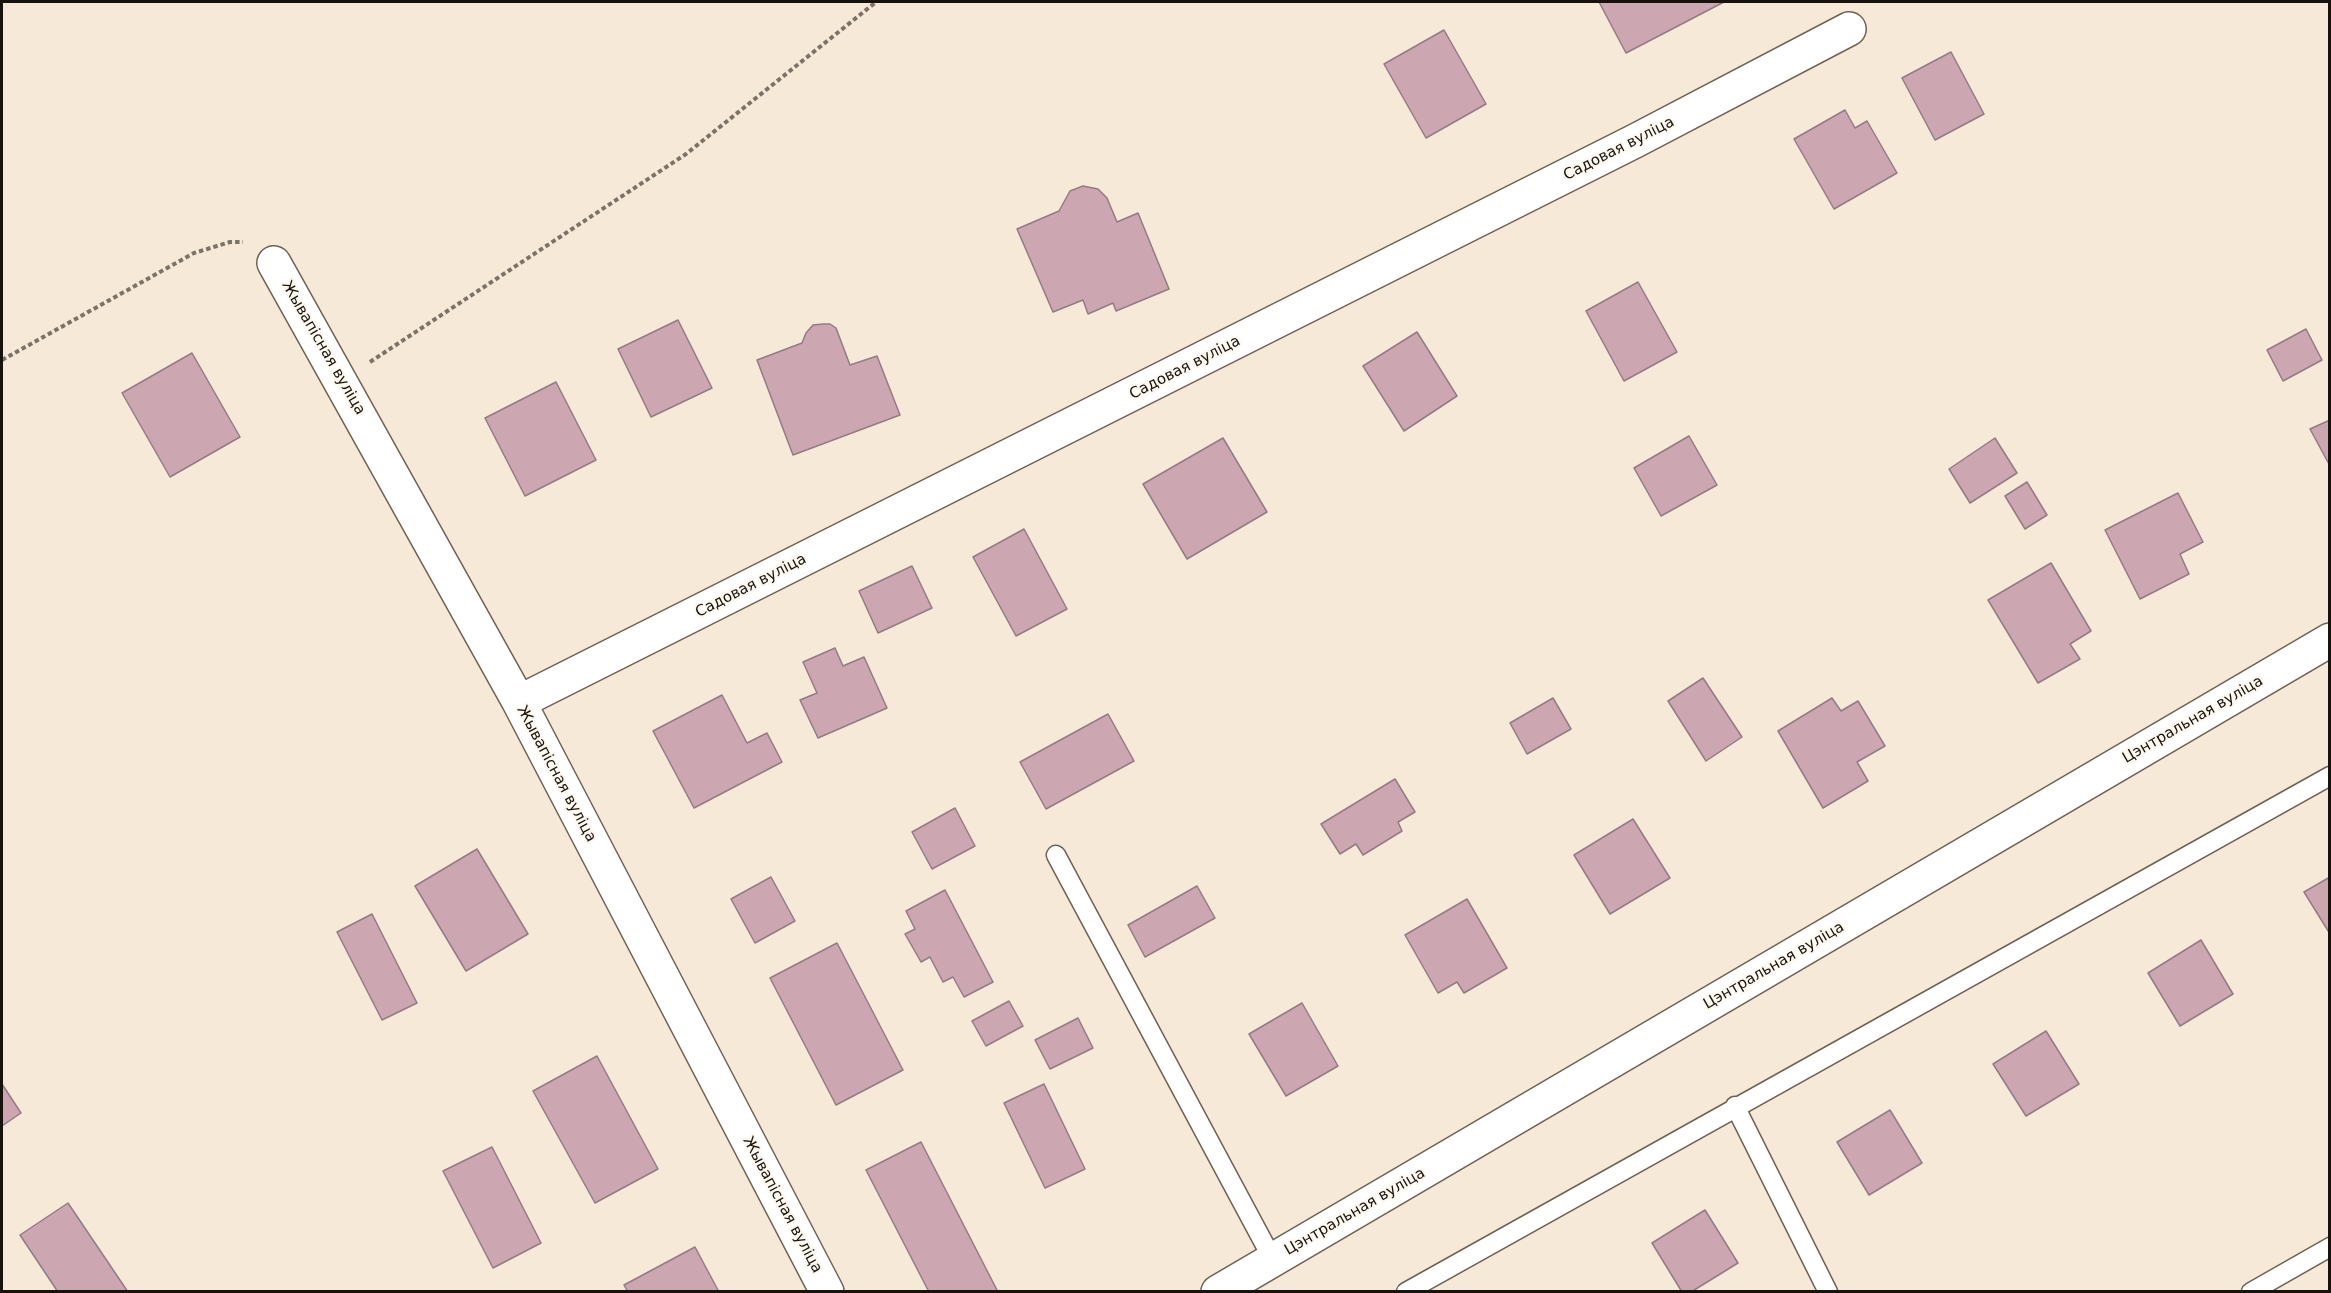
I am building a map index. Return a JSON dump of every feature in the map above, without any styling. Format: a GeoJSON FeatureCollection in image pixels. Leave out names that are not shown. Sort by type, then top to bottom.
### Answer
{"type":"FeatureCollection","features":[{"type":"Feature","properties":{"kind":"street","name":"Садовая вуліца"},"geometry":{"type":"LineString","coordinates":[[519,702],[1625,147],[1849,29]]}},
{"type":"Feature","properties":{"kind":"street","name":"Жывапісная вуліца"},"geometry":{"type":"LineString","coordinates":[[274,263],[342,381],[519,702],[827,1292]]}},
{"type":"Feature","properties":{"kind":"street","name":"Цэнтральная вуліца"},"geometry":{"type":"LineString","coordinates":[[1218,1292],[2330,640]]}},
{"type":"Feature","properties":{"kind":"lane"},"geometry":{"type":"LineString","coordinates":[[1406,1292],[1735,1106],[2330,776]]}},
{"type":"Feature","properties":{"kind":"lane"},"geometry":{"type":"LineString","coordinates":[[1056,855],[1273,1260]]}},
{"type":"Feature","properties":{"kind":"lane"},"geometry":{"type":"LineString","coordinates":[[1735,1106],[1828,1292]]}},
{"type":"Feature","properties":{"kind":"lane"},"geometry":{"type":"LineString","coordinates":[[2251,1292],[2330,1247]]}},
{"type":"Feature","properties":{"kind":"path"},"geometry":{"type":"LineString","coordinates":[[342,381],[686,154],[876,2]]}},
{"type":"Feature","properties":{"kind":"path"},"geometry":{"type":"LineString","coordinates":[[2,360],[194,253],[230,242],[253,242],[274,263]]}},
{"type":"Feature","properties":{"kind":"building"},"geometry":{"type":"Polygon","coordinates":[[[1599,2],[1724,2],[1626,53],[1599,2]]]}},
{"type":"Feature","properties":{"kind":"building"},"geometry":{"type":"Polygon","coordinates":[[[1444,30],[1486,104],[1426,138],[1384,64],[1444,30]]]}},
{"type":"Feature","properties":{"kind":"building"},"geometry":{"type":"Polygon","coordinates":[[[1951,52],[1984,114],[1935,140],[1902,78],[1951,52]]]}},
{"type":"Feature","properties":{"kind":"building"},"geometry":{"type":"Polygon","coordinates":[[[1845,110],[1855,128],[1867,121],[1897,173],[1834,209],[1794,139],[1845,110]]]}},
{"type":"Feature","properties":{"kind":"building"},"geometry":{"type":"Polygon","coordinates":[[[1083,186],[1098,189],[1107,198],[1117,222],[1138,213],[1169,289],[1116,311],[1113,303],[1088,314],[1083,300],[1053,312],[1017,229],[1059,211],[1070,191],[1083,186]]]}},
{"type":"Feature","properties":{"kind":"building"},"geometry":{"type":"Polygon","coordinates":[[[1638,282],[1677,352],[1624,381],[1586,311],[1638,282]]]}},
{"type":"Feature","properties":{"kind":"building"},"geometry":{"type":"Polygon","coordinates":[[[678,320],[712,388],[651,417],[618,349],[678,320]]]}},
{"type":"Feature","properties":{"kind":"building"},"geometry":{"type":"Polygon","coordinates":[[[830,324],[836,328],[850,365],[877,356],[900,415],[793,455],[757,360],[802,343],[806,333],[813,325],[830,324]]]}},
{"type":"Feature","properties":{"kind":"building"},"geometry":{"type":"Polygon","coordinates":[[[2306,329],[2322,360],[2283,381],[2267,350],[2306,329]]]}},
{"type":"Feature","properties":{"kind":"building"},"geometry":{"type":"Polygon","coordinates":[[[1417,332],[1457,396],[1404,431],[1363,366],[1417,332]]]}},
{"type":"Feature","properties":{"kind":"building"},"geometry":{"type":"Polygon","coordinates":[[[192,353],[240,437],[170,477],[122,393],[192,353]]]}},
{"type":"Feature","properties":{"kind":"building"},"geometry":{"type":"Polygon","coordinates":[[[556,382],[596,460],[525,496],[485,418],[556,382]]]}},
{"type":"Feature","properties":{"kind":"building"},"geometry":{"type":"Polygon","coordinates":[[[2330,420],[2330,466],[2310,429],[2330,420]]]}},
{"type":"Feature","properties":{"kind":"building"},"geometry":{"type":"Polygon","coordinates":[[[1689,436],[1717,485],[1661,516],[1634,468],[1689,436]]]}},
{"type":"Feature","properties":{"kind":"building"},"geometry":{"type":"Polygon","coordinates":[[[1223,438],[1267,512],[1187,559],[1143,484],[1223,438]]]}},
{"type":"Feature","properties":{"kind":"building"},"geometry":{"type":"Polygon","coordinates":[[[1995,438],[2017,473],[1970,503],[1949,469],[1995,438]]]}},
{"type":"Feature","properties":{"kind":"building"},"geometry":{"type":"Polygon","coordinates":[[[2027,482],[2047,515],[2025,529],[2005,496],[2027,482]]]}},
{"type":"Feature","properties":{"kind":"building"},"geometry":{"type":"Polygon","coordinates":[[[2178,493],[2203,542],[2180,554],[2189,574],[2140,599],[2105,530],[2178,493]]]}},
{"type":"Feature","properties":{"kind":"building"},"geometry":{"type":"Polygon","coordinates":[[[1024,529],[1067,609],[1016,636],[973,557],[1024,529]]]}},
{"type":"Feature","properties":{"kind":"building"},"geometry":{"type":"Polygon","coordinates":[[[2051,563],[2091,631],[2070,644],[2080,659],[2038,683],[1988,600],[2051,563]]]}},
{"type":"Feature","properties":{"kind":"building"},"geometry":{"type":"Polygon","coordinates":[[[912,566],[932,608],[878,633],[859,591],[912,566]]]}},
{"type":"Feature","properties":{"kind":"building"},"geometry":{"type":"Polygon","coordinates":[[[835,648],[843,666],[864,657],[887,708],[818,738],[800,700],[817,693],[803,662],[835,648]]]}},
{"type":"Feature","properties":{"kind":"building"},"geometry":{"type":"Polygon","coordinates":[[[1703,678],[1742,737],[1706,761],[1668,701],[1703,678]]]}},
{"type":"Feature","properties":{"kind":"building"},"geometry":{"type":"Polygon","coordinates":[[[722,695],[747,743],[767,733],[782,762],[694,808],[653,731],[722,695]]]}},
{"type":"Feature","properties":{"kind":"building"},"geometry":{"type":"Polygon","coordinates":[[[1553,698],[1571,729],[1527,754],[1510,723],[1553,698]]]}},
{"type":"Feature","properties":{"kind":"building"},"geometry":{"type":"Polygon","coordinates":[[[1832,698],[1841,711],[1858,701],[1885,746],[1857,762],[1868,781],[1823,808],[1778,731],[1832,698]]]}},
{"type":"Feature","properties":{"kind":"building"},"geometry":{"type":"Polygon","coordinates":[[[1108,714],[1134,761],[1046,809],[1020,762],[1108,714]]]}},
{"type":"Feature","properties":{"kind":"building"},"geometry":{"type":"Polygon","coordinates":[[[1395,779],[1415,812],[1398,822],[1402,831],[1363,855],[1356,844],[1340,854],[1321,824],[1395,779]]]}},
{"type":"Feature","properties":{"kind":"building"},"geometry":{"type":"Polygon","coordinates":[[[955,808],[975,846],[932,869],[912,832],[955,808]]]}},
{"type":"Feature","properties":{"kind":"building"},"geometry":{"type":"Polygon","coordinates":[[[1633,819],[1670,878],[1610,914],[1574,855],[1633,819]]]}},
{"type":"Feature","properties":{"kind":"building"},"geometry":{"type":"Polygon","coordinates":[[[477,849],[528,934],[466,971],[415,886],[477,849]]]}},
{"type":"Feature","properties":{"kind":"building"},"geometry":{"type":"Polygon","coordinates":[[[771,877],[795,921],[755,943],[731,899],[771,877]]]}},
{"type":"Feature","properties":{"kind":"building"},"geometry":{"type":"Polygon","coordinates":[[[2330,877],[2330,934],[2304,892],[2330,877]]]}},
{"type":"Feature","properties":{"kind":"building"},"geometry":{"type":"Polygon","coordinates":[[[1197,886],[1215,918],[1145,957],[1128,925],[1197,886]]]}},
{"type":"Feature","properties":{"kind":"building"},"geometry":{"type":"Polygon","coordinates":[[[945,890],[993,982],[964,997],[953,977],[943,982],[930,957],[921,962],[905,934],[915,929],[906,911],[945,890]]]}},
{"type":"Feature","properties":{"kind":"building"},"geometry":{"type":"Polygon","coordinates":[[[1467,899],[1507,968],[1464,993],[1457,982],[1438,993],[1405,935],[1467,899]]]}},
{"type":"Feature","properties":{"kind":"building"},"geometry":{"type":"Polygon","coordinates":[[[372,914],[417,1003],[382,1020],[337,932],[372,914]]]}},
{"type":"Feature","properties":{"kind":"building"},"geometry":{"type":"Polygon","coordinates":[[[2201,940],[2233,994],[2180,1026],[2148,973],[2201,940]]]}},
{"type":"Feature","properties":{"kind":"building"},"geometry":{"type":"Polygon","coordinates":[[[837,943],[903,1070],[836,1105],[770,978],[837,943]]]}},
{"type":"Feature","properties":{"kind":"building"},"geometry":{"type":"Polygon","coordinates":[[[1009,1001],[1023,1026],[986,1046],[972,1021],[1009,1001]]]}},
{"type":"Feature","properties":{"kind":"building"},"geometry":{"type":"Polygon","coordinates":[[[1302,1003],[1338,1066],[1286,1096],[1249,1034],[1302,1003]]]}},
{"type":"Feature","properties":{"kind":"building"},"geometry":{"type":"Polygon","coordinates":[[[1078,1018],[1093,1048],[1050,1069],[1035,1040],[1078,1018]]]}},
{"type":"Feature","properties":{"kind":"building"},"geometry":{"type":"Polygon","coordinates":[[[2046,1031],[2079,1084],[2026,1116],[1993,1064],[2046,1031]]]}},
{"type":"Feature","properties":{"kind":"building"},"geometry":{"type":"Polygon","coordinates":[[[597,1056],[658,1169],[595,1203],[533,1091],[597,1056]]]}},
{"type":"Feature","properties":{"kind":"building"},"geometry":{"type":"Polygon","coordinates":[[[2,1084],[21,1113],[2,1126],[2,1084]]]}},
{"type":"Feature","properties":{"kind":"building"},"geometry":{"type":"Polygon","coordinates":[[[1044,1084],[1085,1169],[1045,1188],[1004,1103],[1044,1084]]]}},
{"type":"Feature","properties":{"kind":"building"},"geometry":{"type":"Polygon","coordinates":[[[1890,1110],[1922,1163],[1869,1195],[1837,1142],[1890,1110]]]}},
{"type":"Feature","properties":{"kind":"building"},"geometry":{"type":"Polygon","coordinates":[[[921,1142],[998,1292],[929,1292],[866,1170],[921,1142]]]}},
{"type":"Feature","properties":{"kind":"building"},"geometry":{"type":"Polygon","coordinates":[[[492,1147],[541,1243],[493,1268],[443,1171],[492,1147]]]}},
{"type":"Feature","properties":{"kind":"building"},"geometry":{"type":"Polygon","coordinates":[[[68,1203],[128,1292],[58,1292],[20,1235],[68,1203]]]}},
{"type":"Feature","properties":{"kind":"building"},"geometry":{"type":"Polygon","coordinates":[[[1705,1210],[1738,1263],[1691,1292],[1682,1292],[1652,1243],[1705,1210]]]}},
{"type":"Feature","properties":{"kind":"building"},"geometry":{"type":"Polygon","coordinates":[[[695,1247],[719,1292],[628,1292],[624,1285],[695,1247]]]}}]}
